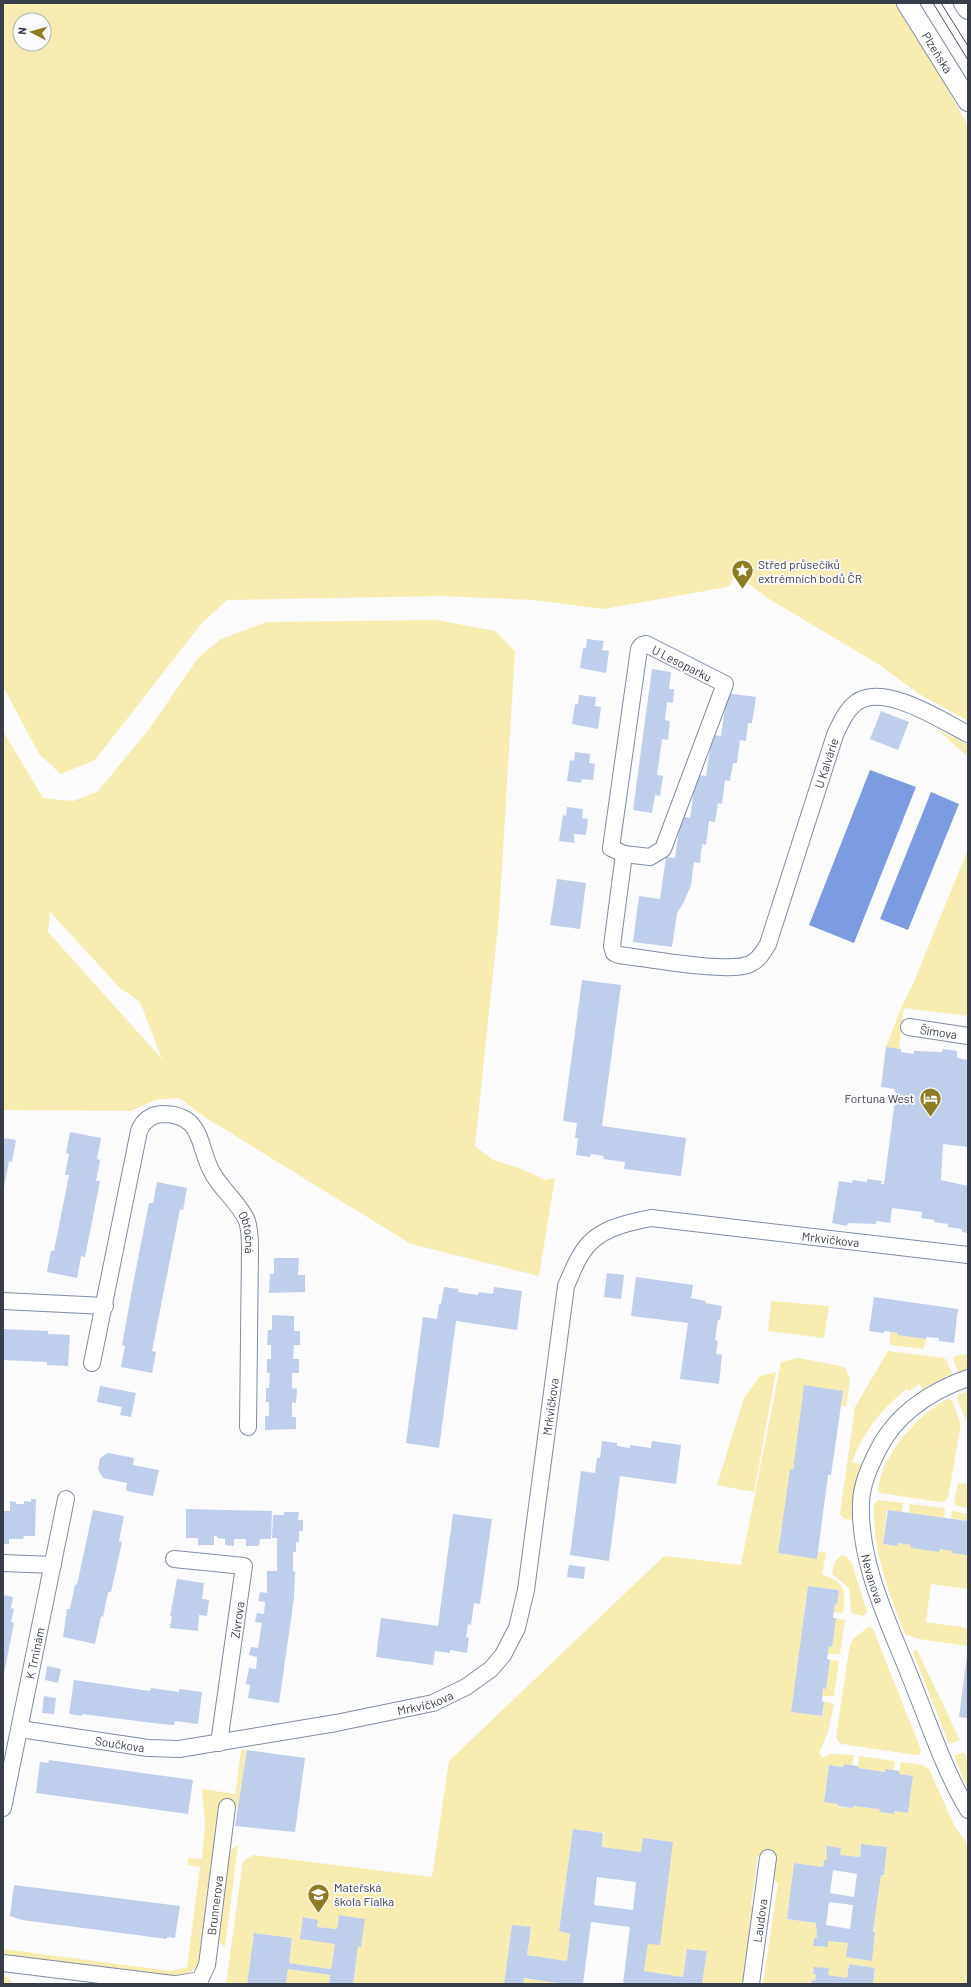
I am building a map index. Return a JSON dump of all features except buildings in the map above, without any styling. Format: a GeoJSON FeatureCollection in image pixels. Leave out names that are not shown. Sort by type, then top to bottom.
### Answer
{"type":"FeatureCollection","features":[{"type":"Feature","properties":{"kind":"main road","name":"Plzeňská"},"geometry":{"type":"LineString","coordinates":[[907,3],[968,101]]}},
{"type":"Feature","properties":{"kind":"main road"},"geometry":{"type":"LineString","coordinates":[[964,3],[968,8]]}},
{"type":"Feature","properties":{"kind":"street","name":"U Lesoparku"},"geometry":{"type":"LineString","coordinates":[[646,644],[725,684],[663,849],[650,857],[624,854],[611,848],[639,649],[642,645],[646,644]]}},
{"type":"Feature","properties":{"kind":"street","name":"U Kalvárie"},"geometry":{"type":"LineString","coordinates":[[624,854],[612,946],[616,954],[738,968],[754,962],[768,944],[834,735],[851,707],[866,697],[886,697],[924,711],[968,734]]}},
{"type":"Feature","properties":{"kind":"street","name":"Šímova"},"geometry":{"type":"LineString","coordinates":[[909,1027],[968,1036]]}},
{"type":"Feature","properties":{"kind":"street","name":"Obtočná"},"geometry":{"type":"LineString","coordinates":[[92,1363],[142,1124],[151,1116],[158,1114],[176,1116],[191,1124],[197,1130],[214,1175],[246,1220],[250,1249],[248,1427]]}},
{"type":"Feature","properties":{"kind":"street","name":"Mrkvičkova"},"geometry":{"type":"LineString","coordinates":[[219,1742],[336,1723],[433,1703],[466,1687],[491,1668],[503,1655],[517,1628],[526,1590],[566,1286],[582,1252],[599,1234],[625,1223],[651,1218],[968,1256]]}},
{"type":"Feature","properties":{"kind":"street"},"geometry":{"type":"LineString","coordinates":[[3,1301],[105,1306]]}},
{"type":"Feature","properties":{"kind":"street","name":"Nevanova"},"geometry":{"type":"LineString","coordinates":[[968,1378],[951,1384],[926,1398],[900,1418],[884,1438],[873,1460],[865,1481],[860,1503],[865,1550],[876,1588],[957,1792],[968,1810]]}},
{"type":"Feature","properties":{"kind":"street","name":"K Trninám"},"geometry":{"type":"LineString","coordinates":[[3,1808],[66,1499]]}},
{"type":"Feature","properties":{"kind":"street","name":"Zívrova"},"geometry":{"type":"LineString","coordinates":[[174,1559],[244,1566],[219,1742]]}},
{"type":"Feature","properties":{"kind":"street"},"geometry":{"type":"LineString","coordinates":[[3,1563],[53,1564]]}},
{"type":"Feature","properties":{"kind":"street","name":"Součkova"},"geometry":{"type":"LineString","coordinates":[[20,1729],[148,1748],[179,1749],[219,1742]]}},
{"type":"Feature","properties":{"kind":"street","name":"Brunnerova"},"geometry":{"type":"LineString","coordinates":[[177,1984],[200,1980],[207,1965],[227,1807]]}},
{"type":"Feature","properties":{"kind":"street","name":"Laudova"},"geometry":{"type":"LineString","coordinates":[[751,1984],[768,1858]]}},
{"type":"Feature","properties":{"kind":"street"},"geometry":{"type":"LineString","coordinates":[[3,1963],[173,1984]]}},
{"type":"Feature","properties":{"kind":"shaded area"},"geometry":{"type":"Polygon","coordinates":[[[3,3],[900,3],[968,126],[968,721],[921,695],[875,662],[769,599],[746,582],[732,578],[731,584],[727,587],[604,609],[533,600],[442,596],[227,600],[201,624],[95,760],[61,774],[39,754],[3,686],[3,3]]]}},
{"type":"Feature","properties":{"kind":"shaded area"},"geometry":{"type":"Polygon","coordinates":[[[437,620],[495,631],[515,651],[499,916],[475,1146],[493,1160],[522,1169],[545,1180],[555,1178],[539,1276],[411,1244],[203,1116],[182,1100],[177,1098],[155,1100],[131,1111],[3,1110],[3,731],[43,798],[73,801],[97,792],[147,732],[198,658],[221,639],[267,622],[437,620]],[[50,912],[48,932],[162,1059],[140,1002],[120,988],[50,912]]]}},
{"type":"Feature","properties":{"kind":"shaded area"},"geometry":{"type":"Polygon","coordinates":[[[937,729],[968,745],[968,757],[937,729]]]}},
{"type":"Feature","properties":{"kind":"shaded area"},"geometry":{"type":"Polygon","coordinates":[[[968,849],[968,1016],[904,1008],[899,1049],[886,1047],[901,1008],[913,984],[968,849]]]}},
{"type":"Feature","properties":{"kind":"shaded area"},"geometry":{"type":"Polygon","coordinates":[[[771,1301],[829,1306],[824,1338],[768,1331],[771,1301]]]}},
{"type":"Feature","properties":{"kind":"shaded area"},"geometry":{"type":"Polygon","coordinates":[[[890,1332],[898,1333],[897,1335],[925,1339],[927,1337],[923,1349],[890,1345],[890,1332]]]}},
{"type":"Feature","properties":{"kind":"shaded area"},"geometry":{"type":"Polygon","coordinates":[[[888,1351],[944,1358],[947,1361],[952,1374],[923,1389],[919,1384],[909,1391],[907,1389],[889,1404],[874,1421],[856,1451],[852,1462],[863,1465],[854,1491],[852,1520],[844,1519],[840,1514],[855,1407],[888,1351]]]}},
{"type":"Feature","properties":{"kind":"shaded area"},"geometry":{"type":"Polygon","coordinates":[[[968,1354],[968,1369],[958,1372],[953,1359],[955,1356],[968,1354]]]}},
{"type":"Feature","properties":{"kind":"shaded area"},"geometry":{"type":"Polygon","coordinates":[[[798,1358],[841,1366],[846,1369],[850,1380],[846,1406],[841,1406],[842,1391],[804,1386],[793,1470],[790,1470],[778,1553],[817,1559],[818,1551],[826,1553],[822,1574],[830,1577],[840,1584],[843,1589],[844,1599],[843,1613],[834,1612],[835,1604],[837,1605],[839,1590],[808,1586],[791,1712],[822,1716],[824,1702],[822,1701],[834,1704],[828,1732],[819,1753],[823,1758],[830,1754],[854,1755],[852,1765],[844,1764],[843,1767],[829,1765],[824,1801],[838,1804],[838,1807],[852,1808],[853,1806],[880,1809],[879,1812],[894,1814],[894,1811],[908,1813],[913,1776],[899,1774],[901,1762],[922,1765],[929,1769],[954,1825],[968,1845],[968,1984],[873,1984],[875,1968],[849,1964],[847,1978],[828,1975],[829,1968],[814,1967],[813,1974],[816,1974],[815,1981],[812,1980],[811,1984],[763,1984],[778,1883],[772,1879],[772,1858],[758,1856],[751,1904],[755,1917],[746,1984],[702,1984],[707,1951],[687,1949],[683,1977],[644,1971],[648,1944],[667,1887],[673,1842],[643,1838],[641,1852],[602,1847],[604,1833],[573,1829],[559,1931],[570,1934],[567,1961],[527,1955],[531,1928],[512,1925],[504,1984],[353,1984],[358,1947],[361,1947],[364,1919],[339,1915],[337,1929],[317,1927],[318,1920],[304,1917],[335,1944],[331,1969],[289,1963],[292,1938],[254,1933],[247,1984],[226,1984],[243,1861],[253,1855],[432,1877],[449,1761],[664,1556],[741,1565],[781,1362],[798,1358]],[[861,1844],[860,1857],[840,1855],[841,1848],[826,1846],[825,1853],[828,1854],[827,1860],[824,1860],[823,1867],[794,1863],[787,1919],[816,1923],[817,1938],[814,1938],[813,1946],[827,1947],[828,1941],[848,1943],[846,1957],[872,1960],[875,1932],[873,1932],[881,1875],[884,1875],[887,1847],[861,1844]]]}},
{"type":"Feature","properties":{"kind":"shaded area"},"geometry":{"type":"Polygon","coordinates":[[[776,1372],[754,1492],[717,1485],[744,1398],[760,1376],[776,1372]]]}},
{"type":"Feature","properties":{"kind":"shaded area"},"geometry":{"type":"Polygon","coordinates":[[[968,1391],[968,1420],[965,1419],[957,1398],[959,1394],[968,1391]]]}},
{"type":"Feature","properties":{"kind":"shaded area"},"geometry":{"type":"Polygon","coordinates":[[[948,1399],[952,1400],[960,1422],[960,1429],[948,1498],[940,1502],[880,1493],[878,1491],[881,1478],[893,1450],[913,1425],[936,1406],[948,1399]]]}},
{"type":"Feature","properties":{"kind":"shaded area"},"geometry":{"type":"Polygon","coordinates":[[[958,1484],[968,1484],[968,1508],[957,1506],[954,1502],[958,1484]]]}},
{"type":"Feature","properties":{"kind":"shaded area"},"geometry":{"type":"Polygon","coordinates":[[[878,1500],[903,1503],[902,1512],[887,1510],[883,1544],[897,1546],[898,1543],[911,1545],[911,1548],[939,1552],[940,1549],[967,1555],[968,1549],[968,1589],[931,1584],[926,1622],[968,1628],[968,1646],[919,1639],[905,1634],[887,1586],[878,1554],[874,1521],[874,1504],[878,1500]]]}},
{"type":"Feature","properties":{"kind":"shaded area"},"geometry":{"type":"Polygon","coordinates":[[[910,1504],[945,1508],[944,1518],[909,1513],[910,1504]]]}},
{"type":"Feature","properties":{"kind":"shaded area"},"geometry":{"type":"Polygon","coordinates":[[[952,1511],[968,1514],[968,1521],[951,1518],[952,1511]]]}},
{"type":"Feature","properties":{"kind":"shaded area"},"geometry":{"type":"Polygon","coordinates":[[[841,1555],[846,1556],[852,1564],[867,1611],[864,1616],[853,1614],[851,1612],[849,1588],[832,1574],[834,1563],[841,1555]]]}},
{"type":"Feature","properties":{"kind":"shaded area"},"geometry":{"type":"Polygon","coordinates":[[[835,1618],[845,1620],[840,1654],[828,1654],[829,1646],[831,1647],[835,1618]]]}},
{"type":"Feature","properties":{"kind":"shaded area"},"geometry":{"type":"Polygon","coordinates":[[[868,1627],[873,1629],[921,1750],[920,1754],[916,1755],[842,1744],[838,1742],[836,1737],[849,1650],[852,1640],[868,1627]]]}},
{"type":"Feature","properties":{"kind":"shaded area"},"geometry":{"type":"Polygon","coordinates":[[[915,1650],[918,1652],[960,1740],[949,1744],[913,1653],[915,1650]]]}},
{"type":"Feature","properties":{"kind":"shaded area"},"geometry":{"type":"Polygon","coordinates":[[[827,1659],[839,1661],[834,1696],[822,1696],[823,1688],[826,1688],[830,1660],[827,1659]]]}},
{"type":"Feature","properties":{"kind":"shaded area"},"geometry":{"type":"Polygon","coordinates":[[[241,1750],[247,1750],[238,1808],[223,1807],[203,1955],[193,1970],[187,1974],[177,1977],[3,1955],[3,1949],[171,1971],[187,1967],[200,1867],[188,1865],[188,1858],[202,1859],[205,1823],[202,1789],[235,1794],[241,1750]]]}},
{"type":"Feature","properties":{"kind":"shaded area"},"geometry":{"type":"Polygon","coordinates":[[[964,1752],[968,1758],[968,1790],[954,1756],[964,1752]]]}},
{"type":"Feature","properties":{"kind":"shaded area"},"geometry":{"type":"Polygon","coordinates":[[[859,1756],[895,1761],[894,1770],[885,1769],[885,1772],[858,1768],[859,1756]]]}},
{"type":"Feature","properties":{"kind":"shaded area"},"geometry":{"type":"Polygon","coordinates":[[[238,1845],[225,1947],[220,1943],[216,1935],[225,1860],[232,1849],[238,1845]]]}},
{"type":"Feature","properties":{"kind":"shaded area"},"geometry":{"type":"Polygon","coordinates":[[[288,1969],[330,1975],[329,1984],[286,1984],[288,1969]]]}},
{"type":"Feature","properties":{"kind":"shaded area"},"geometry":{"type":"Polygon","coordinates":[[[3,1972],[13,1984],[3,1984],[3,1972]]]}},
{"type":"Feature","properties":{"kind":"shaded area"},"geometry":{"type":"Polygon","coordinates":[[[524,1978],[563,1984],[523,1984],[524,1978]]]}},
{"type":"Feature","properties":{"kind":"water"},"geometry":{"type":"Polygon","coordinates":[[[870,770],[916,787],[854,943],[809,925],[870,770]]]}},
{"type":"Feature","properties":{"kind":"water"},"geometry":{"type":"Polygon","coordinates":[[[931,792],[959,804],[908,930],[880,919],[931,792]]]}},
{"type":"Feature","properties":{"kind":"tram line"},"geometry":{"type":"LineString","coordinates":[[933,3],[968,60]]}},
{"type":"Feature","properties":{"kind":"tram line"},"geometry":{"type":"LineString","coordinates":[[941,3],[968,46]]}},
{"type":"Feature","properties":{"kind":"place","name":"Střed průsečíků extrémních bodů ČR"},"geometry":{"type":"Point","coordinates":[743,590]}},
{"type":"Feature","properties":{"kind":"place","name":"Fortuna West"},"geometry":{"type":"Point","coordinates":[930,1118]}},
{"type":"Feature","properties":{"kind":"place","name":"Mateřská škola Fialka"},"geometry":{"type":"Point","coordinates":[318,1914]}}]}
